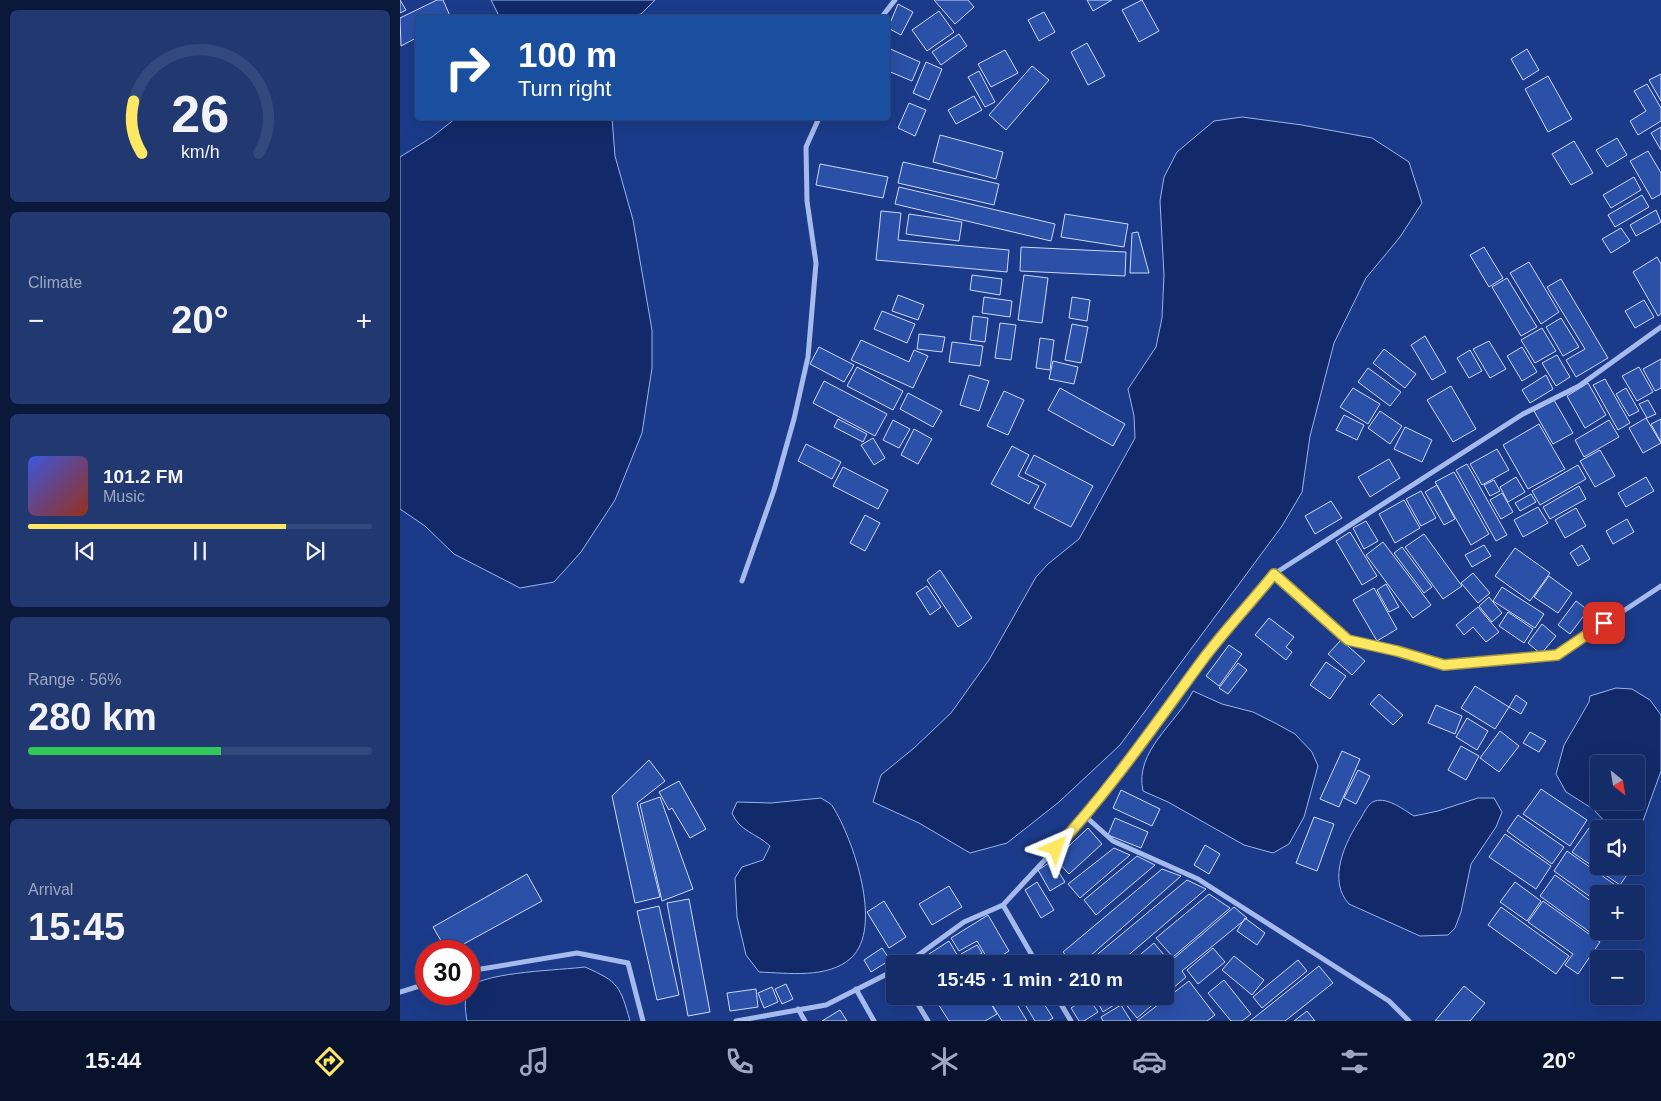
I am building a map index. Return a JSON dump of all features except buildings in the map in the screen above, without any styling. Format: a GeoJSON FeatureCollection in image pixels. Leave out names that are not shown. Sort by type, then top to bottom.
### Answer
{"type":"FeatureCollection","features":[{"type":"Feature","properties":{"kind":"street"},"geometry":{"type":"LineString","coordinates":[[884,15],[896,0]]}},
{"type":"Feature","properties":{"kind":"street"},"geometry":{"type":"LineString","coordinates":[[742,581],[774,490],[794,419],[808,357],[816,264],[807,201],[806,147],[818,120]]}},
{"type":"Feature","properties":{"kind":"street"},"geometry":{"type":"LineString","coordinates":[[918,955],[964,922],[1003,904],[1085,816],[1156,725],[1202,660],[1274,574],[1523,414],[1579,386],[1661,328]]}},
{"type":"Feature","properties":{"kind":"street"},"geometry":{"type":"LineString","coordinates":[[1274,574],[1348,640],[1397,651],[1444,665],[1557,655],[1661,586]]}},
{"type":"Feature","properties":{"kind":"street"},"geometry":{"type":"LineString","coordinates":[[1085,816],[1113,841],[1198,879],[1389,1001],[1409,1021]]}},
{"type":"Feature","properties":{"kind":"street"},"geometry":{"type":"LineString","coordinates":[[1003,904],[1032,955]]}},
{"type":"Feature","properties":{"kind":"street"},"geometry":{"type":"LineString","coordinates":[[480,968],[577,953],[628,963],[643,1021]]}},
{"type":"Feature","properties":{"kind":"street"},"geometry":{"type":"LineString","coordinates":[[736,1021],[826,1004],[886,974]]}},
{"type":"Feature","properties":{"kind":"street"},"geometry":{"type":"LineString","coordinates":[[400,992],[415,987]]}},
{"type":"Feature","properties":{"kind":"street"},"geometry":{"type":"LineString","coordinates":[[856,989],[874,1021]]}},
{"type":"Feature","properties":{"kind":"street"},"geometry":{"type":"LineString","coordinates":[[918,1005],[928,1021]]}},
{"type":"Feature","properties":{"kind":"street"},"geometry":{"type":"LineString","coordinates":[[1062,1005],[1072,1021]]}},
{"type":"Feature","properties":{"kind":"street"},"geometry":{"type":"LineString","coordinates":[[798,1009],[805,1021]]}},
{"type":"Feature","properties":{"kind":"water"},"geometry":{"type":"Polygon","coordinates":[[[491,0],[655,0],[641,14],[637,15],[498,15],[491,0]]]}},
{"type":"Feature","properties":{"kind":"water"},"geometry":{"type":"Polygon","coordinates":[[[1242,117],[1302,125],[1372,138],[1409,162],[1422,203],[1400,237],[1366,278],[1334,343],[1310,436],[1302,492],[1282,526],[1120,745],[1059,802],[1007,843],[970,853],[919,823],[873,802],[881,775],[914,748],[951,713],[989,660],[1036,577],[1048,564],[1079,539],[1135,438],[1134,416],[1128,389],[1156,347],[1162,318],[1164,275],[1160,201],[1164,177],[1177,152],[1214,121],[1242,117]]]}},
{"type":"Feature","properties":{"kind":"water"},"geometry":{"type":"Polygon","coordinates":[[[453,120],[612,120],[615,156],[633,220],[652,330],[652,368],[642,433],[615,500],[581,552],[554,582],[520,588],[454,554],[425,526],[400,509],[400,157],[432,137],[453,120]]]}},
{"type":"Feature","properties":{"kind":"water"},"geometry":{"type":"Polygon","coordinates":[[[1616,688],[1632,689],[1650,700],[1661,715],[1661,771],[1643,820],[1603,820],[1594,810],[1645,810],[1645,755],[1590,755],[1590,807],[1566,792],[1556,774],[1564,745],[1589,702],[1590,696],[1616,688]]]}},
{"type":"Feature","properties":{"kind":"water"},"geometry":{"type":"Polygon","coordinates":[[[1193,691],[1222,704],[1253,712],[1275,723],[1295,734],[1312,752],[1318,766],[1304,817],[1289,844],[1273,853],[1244,845],[1168,802],[1143,791],[1142,777],[1145,763],[1151,750],[1193,691]]]}},
{"type":"Feature","properties":{"kind":"water"},"geometry":{"type":"Polygon","coordinates":[[[821,798],[833,807],[841,821],[856,861],[865,905],[865,926],[861,944],[851,958],[842,965],[831,969],[795,974],[759,972],[746,955],[737,917],[735,878],[742,867],[763,860],[770,846],[743,828],[732,813],[737,802],[771,803],[821,798]]]}},
{"type":"Feature","properties":{"kind":"water"},"geometry":{"type":"Polygon","coordinates":[[[1478,798],[1494,798],[1502,812],[1496,827],[1471,864],[1461,912],[1455,928],[1448,935],[1420,936],[1349,904],[1339,884],[1341,861],[1349,838],[1370,804],[1380,800],[1385,801],[1396,805],[1414,816],[1438,811],[1478,798]]]}},
{"type":"Feature","properties":{"kind":"water"},"geometry":{"type":"Polygon","coordinates":[[[585,967],[612,981],[624,1000],[630,1021],[467,1021],[465,1005],[480,1005],[480,981],[525,972],[585,967]]]}},
{"type":"Feature","properties":{"kind":"route"},"geometry":{"type":"LineString","coordinates":[[1056,848],[1082,820],[1156,725],[1202,660],[1274,574],[1348,640],[1397,651],[1444,665],[1557,655],[1604,623]]}}]}
